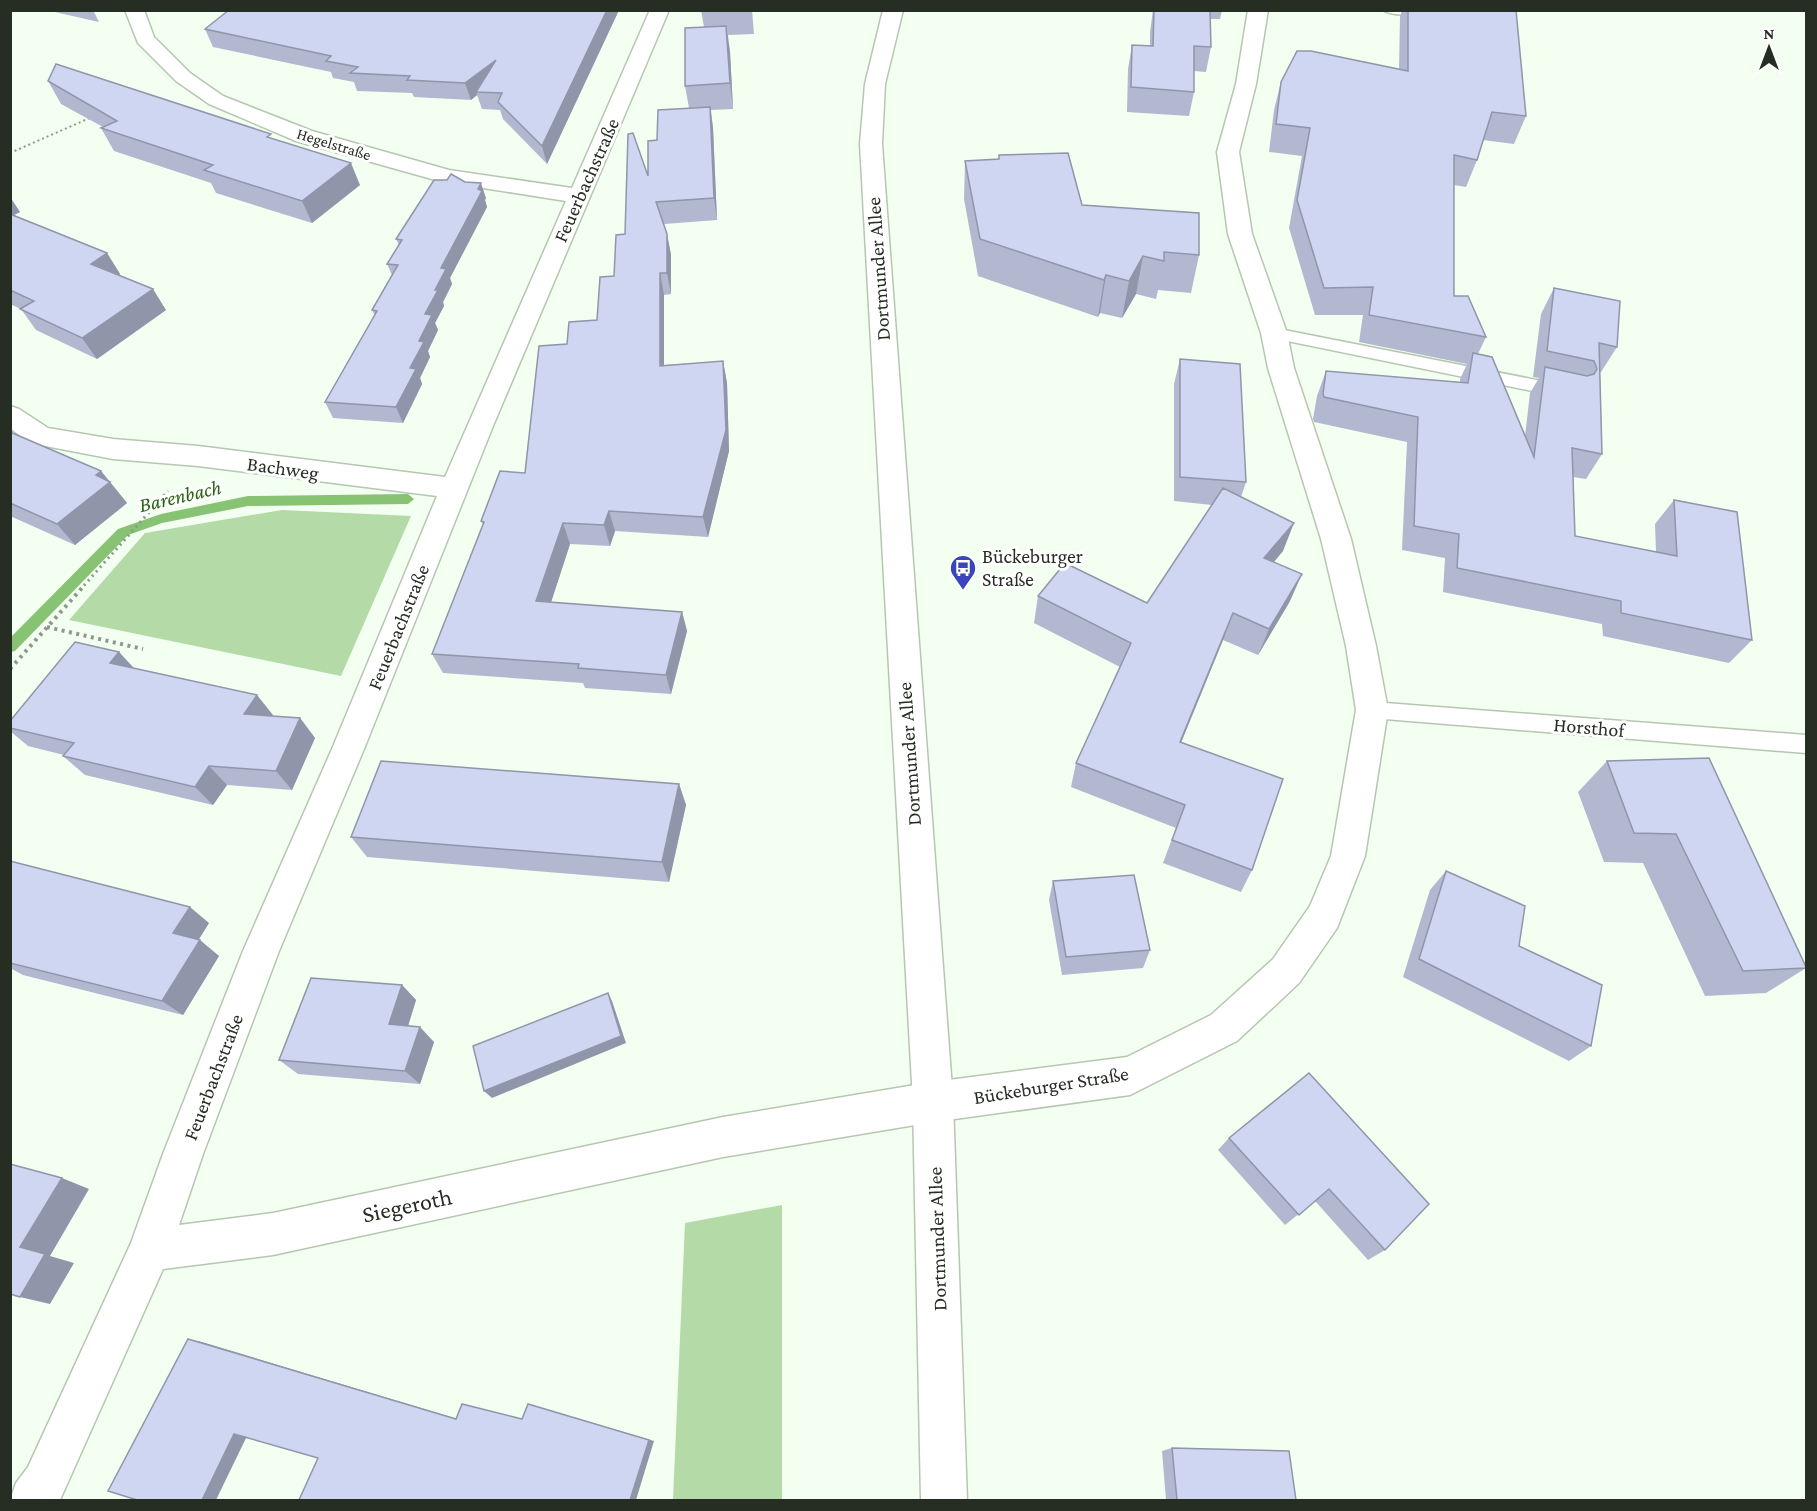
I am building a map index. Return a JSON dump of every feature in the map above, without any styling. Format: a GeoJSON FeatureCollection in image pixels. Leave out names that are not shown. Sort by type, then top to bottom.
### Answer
{"type":"FeatureCollection","features":[{"type":"Feature","properties":{"kind":"street","name":"Hegelstraße"},"geometry":{"type":"LineString","coordinates":[[134,10],[146,39],[168,62],[183,77],[227,105],[304,136],[447,176],[579,196]]}},
{"type":"Feature","properties":{"kind":"street","name":"Feuerbachstraße"},"geometry":{"type":"LineString","coordinates":[[150,1250],[183,1154],[261,951],[348,749],[454,488],[660,10]]}},
{"type":"Feature","properties":{"kind":"street","name":"Dortmunder Allee"},"geometry":{"type":"LineString","coordinates":[[894,10],[876,84],[871,144],[933,1102],[944,1500]]}},
{"type":"Feature","properties":{"kind":"street","name":"Bückeburger Straße"},"geometry":{"type":"LineString","coordinates":[[933,1102],[1130,1076],[1224,1028],[1286,971],[1324,916],[1348,856],[1372,710],[1361,646],[1336,539],[1281,368],[1274,333],[1240,234],[1228,152],[1246,84],[1258,10]]}},
{"type":"Feature","properties":{"kind":"street","name":"Bachweg"},"geometry":{"type":"LineString","coordinates":[[10,415],[40,436],[113,449],[198,456],[454,488]]}},
{"type":"Feature","properties":{"kind":"street","name":"Siegeroth"},"geometry":{"type":"LineString","coordinates":[[150,1250],[273,1234],[723,1137],[933,1102]]}},
{"type":"Feature","properties":{"kind":"street"},"geometry":{"type":"LineString","coordinates":[[33,1500],[44,1483],[150,1250]]}},
{"type":"Feature","properties":{"kind":"lane"},"geometry":{"type":"LineString","coordinates":[[1389,10],[1417,10]]}},
{"type":"Feature","properties":{"kind":"lane"},"geometry":{"type":"LineString","coordinates":[[1274,333],[1572,393]]}},
{"type":"Feature","properties":{"kind":"lane","name":"Horsthof"},"geometry":{"type":"LineString","coordinates":[[1372,710],[1806,744]]}},
{"type":"Feature","properties":{"kind":"path"},"geometry":{"type":"LineString","coordinates":[[10,153],[97,115]]}},
{"type":"Feature","properties":{"kind":"path"},"geometry":{"type":"LineString","coordinates":[[10,669],[150,511]]}},
{"type":"Feature","properties":{"kind":"path"},"geometry":{"type":"LineString","coordinates":[[47,627],[143,649]]}},
{"type":"Feature","properties":{"kind":"green space"},"geometry":{"type":"Polygon","coordinates":[[[282,510],[411,516],[341,676],[69,620],[145,533],[282,510]]]}},
{"type":"Feature","properties":{"kind":"green space"},"geometry":{"type":"Polygon","coordinates":[[[782,1205],[782,1500],[673,1500],[685,1223],[782,1205]]]}},
{"type":"Feature","properties":{"kind":"building"},"geometry":{"type":"Polygon","coordinates":[[[229,10],[607,10],[542,146],[498,102],[502,93],[476,92],[496,60],[465,83],[407,80],[410,76],[350,73],[358,67],[326,61],[331,56],[205,29],[229,10]]]}},
{"type":"Feature","properties":{"kind":"building"},"geometry":{"type":"Polygon","coordinates":[[[1154,10],[1210,10],[1211,47],[1194,46],[1194,92],[1131,87],[1132,45],[1153,46],[1154,10]]]}},
{"type":"Feature","properties":{"kind":"building"},"geometry":{"type":"Polygon","coordinates":[[[1408,10],[1516,10],[1526,116],[1492,112],[1477,160],[1454,155],[1454,296],[1468,296],[1486,337],[1369,315],[1373,287],[1324,288],[1297,200],[1310,128],[1276,124],[1281,82],[1297,51],[1311,51],[1408,71],[1408,10]]]}},
{"type":"Feature","properties":{"kind":"building"},"geometry":{"type":"Polygon","coordinates":[[[726,26],[730,83],[685,86],[685,28],[726,26]]]}},
{"type":"Feature","properties":{"kind":"building"},"geometry":{"type":"Polygon","coordinates":[[[56,64],[271,134],[267,137],[351,163],[302,201],[204,170],[213,165],[101,128],[117,121],[48,81],[56,64]]]}},
{"type":"Feature","properties":{"kind":"building"},"geometry":{"type":"Polygon","coordinates":[[[710,107],[714,198],[656,202],[667,234],[667,273],[660,273],[660,366],[723,361],[726,430],[703,517],[609,511],[604,525],[563,523],[536,601],[682,612],[666,675],[578,668],[579,664],[432,654],[484,522],[481,521],[500,471],[525,473],[539,346],[567,344],[569,322],[597,320],[600,277],[614,276],[616,235],[625,234],[628,134],[633,133],[648,176],[648,141],[657,140],[658,110],[710,107]]]}},
{"type":"Feature","properties":{"kind":"building"},"geometry":{"type":"Polygon","coordinates":[[[1068,153],[1082,205],[1199,213],[1199,255],[1164,252],[1164,261],[1143,256],[1129,281],[1106,275],[1104,280],[980,239],[965,161],[999,159],[999,155],[1068,153]]]}},
{"type":"Feature","properties":{"kind":"building"},"geometry":{"type":"Polygon","coordinates":[[[451,174],[465,182],[481,183],[478,189],[482,191],[441,268],[446,269],[425,314],[432,315],[419,341],[424,342],[410,368],[416,369],[396,407],[325,402],[377,311],[372,310],[398,265],[387,264],[402,240],[396,239],[434,180],[447,180],[451,174]]]}},
{"type":"Feature","properties":{"kind":"building"},"geometry":{"type":"Polygon","coordinates":[[[10,214],[107,253],[91,264],[153,289],[82,338],[20,309],[34,301],[10,290],[10,214]]]}},
{"type":"Feature","properties":{"kind":"building"},"geometry":{"type":"Polygon","coordinates":[[[1554,288],[1620,301],[1617,347],[1599,343],[1602,454],[1572,448],[1575,536],[1677,556],[1674,500],[1737,512],[1752,640],[1621,613],[1621,601],[1457,568],[1459,534],[1414,526],[1418,417],[1324,397],[1326,371],[1468,383],[1473,353],[1492,357],[1534,457],[1545,367],[1587,376],[1594,374],[1597,369],[1594,361],[1547,351],[1554,288]]]}},
{"type":"Feature","properties":{"kind":"building"},"geometry":{"type":"Polygon","coordinates":[[[1180,359],[1240,364],[1246,482],[1180,477],[1180,359]]]}},
{"type":"Feature","properties":{"kind":"building"},"geometry":{"type":"Polygon","coordinates":[[[10,432],[101,471],[96,475],[110,482],[57,524],[10,503],[10,432]]]}},
{"type":"Feature","properties":{"kind":"building"},"geometry":{"type":"Polygon","coordinates":[[[1223,488],[1294,523],[1264,558],[1302,574],[1269,629],[1233,613],[1180,742],[1283,779],[1252,870],[1172,840],[1185,805],[1076,763],[1131,643],[1038,596],[1065,563],[1147,603],[1223,488]]]}},
{"type":"Feature","properties":{"kind":"building"},"geometry":{"type":"Polygon","coordinates":[[[75,642],[119,652],[110,663],[257,695],[244,714],[300,718],[276,771],[209,766],[195,787],[63,756],[74,743],[10,728],[10,721],[75,642]]]}},
{"type":"Feature","properties":{"kind":"building"},"geometry":{"type":"Polygon","coordinates":[[[1709,758],[1806,968],[1743,971],[1676,834],[1634,833],[1607,761],[1709,758]]]}},
{"type":"Feature","properties":{"kind":"building"},"geometry":{"type":"Polygon","coordinates":[[[381,761],[679,784],[662,862],[351,837],[381,761]]]}},
{"type":"Feature","properties":{"kind":"building"},"geometry":{"type":"Polygon","coordinates":[[[10,861],[190,907],[173,933],[200,940],[162,1001],[10,963],[10,861]]]}},
{"type":"Feature","properties":{"kind":"building"},"geometry":{"type":"Polygon","coordinates":[[[1446,871],[1525,906],[1519,946],[1602,985],[1591,1046],[1419,959],[1446,871]]]}},
{"type":"Feature","properties":{"kind":"building"},"geometry":{"type":"Polygon","coordinates":[[[1134,875],[1150,950],[1066,957],[1053,881],[1134,875]]]}},
{"type":"Feature","properties":{"kind":"building"},"geometry":{"type":"Polygon","coordinates":[[[311,978],[402,985],[389,1024],[420,1027],[405,1071],[279,1060],[311,978]]]}},
{"type":"Feature","properties":{"kind":"building"},"geometry":{"type":"Polygon","coordinates":[[[608,993],[621,1036],[484,1091],[473,1046],[608,993]]]}},
{"type":"Feature","properties":{"kind":"building"},"geometry":{"type":"Polygon","coordinates":[[[1309,1073],[1429,1204],[1385,1250],[1329,1189],[1299,1215],[1229,1138],[1309,1073]]]}},
{"type":"Feature","properties":{"kind":"building"},"geometry":{"type":"Polygon","coordinates":[[[10,1164],[62,1178],[20,1247],[45,1254],[20,1297],[10,1294],[10,1164]]]}},
{"type":"Feature","properties":{"kind":"building"},"geometry":{"type":"Polygon","coordinates":[[[188,1339],[456,1419],[462,1404],[522,1419],[528,1404],[649,1440],[630,1500],[299,1500],[318,1458],[234,1434],[202,1500],[137,1500],[108,1491],[188,1339]]]}},
{"type":"Feature","properties":{"kind":"building"},"geometry":{"type":"Polygon","coordinates":[[[1172,1448],[1289,1451],[1296,1500],[1177,1500],[1172,1448]]]}},
{"type":"Feature","properties":{"kind":"waterway","name":"Barenbach"},"geometry":{"type":"LineString","coordinates":[[10,647],[123,532],[161,519],[248,501],[408,499]]}},
{"type":"Feature","properties":{"kind":"place","name":"Bückeburger Straße"},"geometry":{"type":"Point","coordinates":[963,591]}}]}
